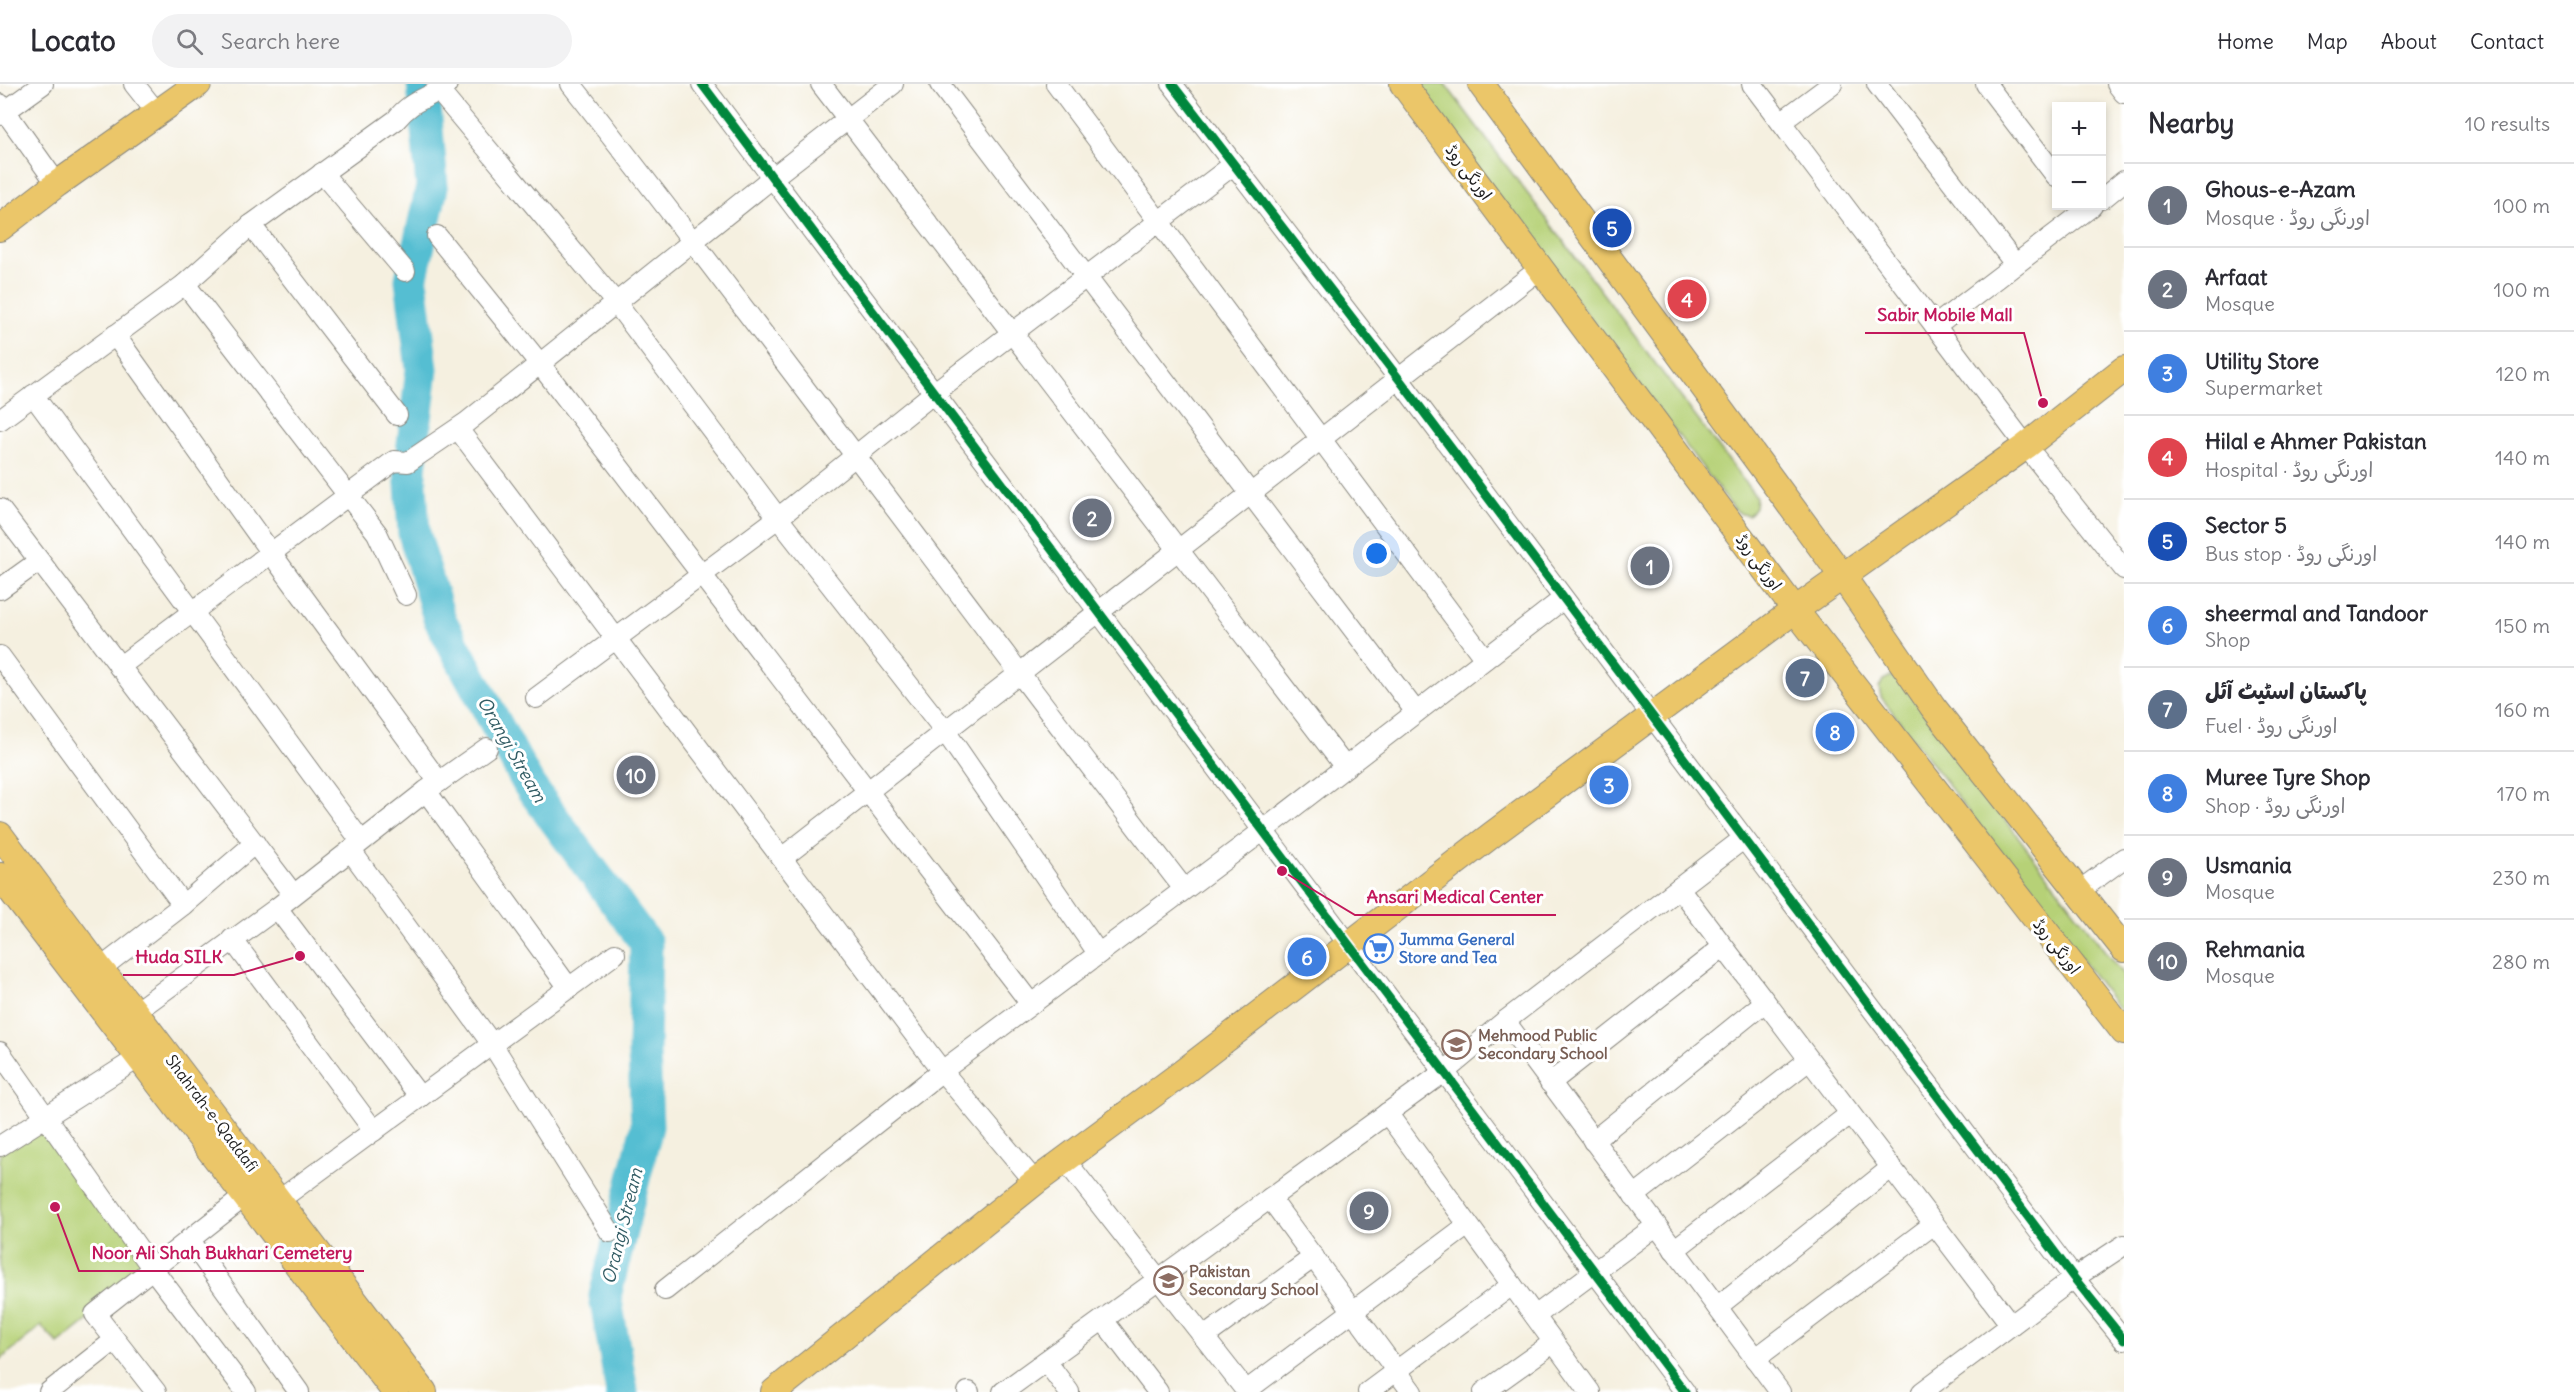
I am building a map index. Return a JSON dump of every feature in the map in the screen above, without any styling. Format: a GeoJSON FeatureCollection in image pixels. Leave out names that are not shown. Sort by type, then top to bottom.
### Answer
{"type":"FeatureCollection","features":[{"type":"Feature","properties":{"kind":"main road"},"geometry":{"type":"LineString","coordinates":[[0,228],[57,184],[198,84]]}},
{"type":"Feature","properties":{"kind":"main road","name":"اورنگی روڈ"},"geometry":{"type":"LineString","coordinates":[[1403,84],[1795,610],[2124,1032]]}},
{"type":"Feature","properties":{"kind":"main road"},"geometry":{"type":"LineString","coordinates":[[1481,84],[1843,577],[1934,707],[2124,949]]}},
{"type":"Feature","properties":{"kind":"main road"},"geometry":{"type":"LineString","coordinates":[[774,1392],[1035,1182],[1493,834],[1795,610],[2026,446],[2124,369]]}},
{"type":"Feature","properties":{"kind":"main road","name":"Shahrah-e-Qaddafi"},"geometry":{"type":"LineString","coordinates":[[0,835],[424,1392]]}},
{"type":"Feature","properties":{"kind":"main road","name":"Shahrah-e-Qaddafi"},"geometry":{"type":"LineString","coordinates":[[0,876],[394,1392]]}},
{"type":"Feature","properties":{"kind":"street"},"geometry":{"type":"LineString","coordinates":[[42,84],[2,110],[57,184]]}},
{"type":"Feature","properties":{"kind":"street"},"geometry":{"type":"LineString","coordinates":[[134,84],[157,113]]}},
{"type":"Feature","properties":{"kind":"street"},"geometry":{"type":"LineString","coordinates":[[571,84],[694,241],[1018,674],[1184,889]]}},
{"type":"Feature","properties":{"kind":"street"},"geometry":{"type":"LineString","coordinates":[[702,84],[936,392],[1685,1392]]}},
{"type":"Feature","properties":{"kind":"street"},"geometry":{"type":"LineString","coordinates":[[821,84],[1345,767]]}},
{"type":"Feature","properties":{"kind":"street"},"geometry":{"type":"LineString","coordinates":[[119,667],[394,461],[408,462],[463,426],[893,84]]}},
{"type":"Feature","properties":{"kind":"street"},"geometry":{"type":"LineString","coordinates":[[940,84],[1416,712]]}},
{"type":"Feature","properties":{"kind":"street"},"geometry":{"type":"LineString","coordinates":[[1056,84],[1485,659]]}},
{"type":"Feature","properties":{"kind":"street"},"geometry":{"type":"LineString","coordinates":[[1172,84],[1399,379],[2074,1278],[2124,1340]]}},
{"type":"Feature","properties":{"kind":"street"},"geometry":{"type":"LineString","coordinates":[[1752,84],[2026,446],[2121,560]]}},
{"type":"Feature","properties":{"kind":"street"},"geometry":{"type":"LineString","coordinates":[[1781,122],[1832,84]]}},
{"type":"Feature","properties":{"kind":"street"},"geometry":{"type":"LineString","coordinates":[[1877,84],[2015,264]]}},
{"type":"Feature","properties":{"kind":"street"},"geometry":{"type":"LineString","coordinates":[[1986,84],[2052,171]]}},
{"type":"Feature","properties":{"kind":"street"},"geometry":{"type":"LineString","coordinates":[[2118,84],[2124,93]]}},
{"type":"Feature","properties":{"kind":"street"},"geometry":{"type":"LineString","coordinates":[[0,420],[185,284],[251,225],[396,120],[407,106],[443,87],[616,303],[778,518],[945,731],[1098,953]]}},
{"type":"Feature","properties":{"kind":"street"},"geometry":{"type":"LineString","coordinates":[[536,698],[778,518],[1012,333],[1233,165]]}},
{"type":"Feature","properties":{"kind":"street"},"geometry":{"type":"LineString","coordinates":[[322,173],[405,271]]}},
{"type":"Feature","properties":{"kind":"street"},"geometry":{"type":"LineString","coordinates":[[2106,196],[2124,182]]}},
{"type":"Feature","properties":{"kind":"street"},"geometry":{"type":"LineString","coordinates":[[1935,326],[2082,210]]}},
{"type":"Feature","properties":{"kind":"street"},"geometry":{"type":"LineString","coordinates":[[251,225],[397,415]]}},
{"type":"Feature","properties":{"kind":"street"},"geometry":{"type":"LineString","coordinates":[[437,236],[540,364],[1030,1004]]}},
{"type":"Feature","properties":{"kind":"street"},"geometry":{"type":"LineString","coordinates":[[782,858],[1541,268]]}},
{"type":"Feature","properties":{"kind":"street"},"geometry":{"type":"LineString","coordinates":[[185,284],[377,533],[406,596]]}},
{"type":"Feature","properties":{"kind":"street"},"geometry":{"type":"LineString","coordinates":[[115,335],[271,554],[569,988]]}},
{"type":"Feature","properties":{"kind":"street"},"geometry":{"type":"LineString","coordinates":[[33,395],[194,611],[492,1044],[610,1232]]}},
{"type":"Feature","properties":{"kind":"street"},"geometry":{"type":"LineString","coordinates":[[463,426],[615,639],[942,1071],[1035,1182]]}},
{"type":"Feature","properties":{"kind":"street"},"geometry":{"type":"LineString","coordinates":[[0,509],[293,894]]}},
{"type":"Feature","properties":{"kind":"street"},"geometry":{"type":"LineString","coordinates":[[0,589],[39,561]]}},
{"type":"Feature","properties":{"kind":"street"},"geometry":{"type":"LineString","coordinates":[[665,1290],[942,1071],[1264,831],[1563,599]]}},
{"type":"Feature","properties":{"kind":"street"},"geometry":{"type":"LineString","coordinates":[[0,656],[183,905]]}},
{"type":"Feature","properties":{"kind":"street"},"geometry":{"type":"LineString","coordinates":[[135,1012],[277,908],[432,787],[487,748]]}},
{"type":"Feature","properties":{"kind":"street"},"geometry":{"type":"LineString","coordinates":[[1003,1392],[1444,1072],[1505,1021],[1743,839]]}},
{"type":"Feature","properties":{"kind":"street"},"geometry":{"type":"LineString","coordinates":[[100,969],[183,905],[255,843]]}},
{"type":"Feature","properties":{"kind":"street"},"geometry":{"type":"LineString","coordinates":[[2079,891],[2124,858]]}},
{"type":"Feature","properties":{"kind":"street"},"geometry":{"type":"LineString","coordinates":[[1679,888],[2011,1325]]}},
{"type":"Feature","properties":{"kind":"street"},"geometry":{"type":"LineString","coordinates":[[277,908],[420,1097]]}},
{"type":"Feature","properties":{"kind":"street"},"geometry":{"type":"LineString","coordinates":[[232,939],[374,1131]]}},
{"type":"Feature","properties":{"kind":"street"},"geometry":{"type":"LineString","coordinates":[[1550,1083],[1723,947]]}},
{"type":"Feature","properties":{"kind":"street"},"geometry":{"type":"LineString","coordinates":[[278,1201],[615,954]]}},
{"type":"Feature","properties":{"kind":"street"},"geometry":{"type":"LineString","coordinates":[[1593,1141],[1765,1002]]}},
{"type":"Feature","properties":{"kind":"street"},"geometry":{"type":"LineString","coordinates":[[1505,1021],[1780,1392]]}},
{"type":"Feature","properties":{"kind":"street"},"geometry":{"type":"LineString","coordinates":[[0,1052],[152,1268],[246,1392]]}},
{"type":"Feature","properties":{"kind":"street"},"geometry":{"type":"LineString","coordinates":[[0,1146],[138,1058]]}},
{"type":"Feature","properties":{"kind":"street"},"geometry":{"type":"LineString","coordinates":[[1634,1196],[1809,1060]]}},
{"type":"Feature","properties":{"kind":"street"},"geometry":{"type":"LineString","coordinates":[[1387,1113],[1590,1392]]}},
{"type":"Feature","properties":{"kind":"street"},"geometry":{"type":"LineString","coordinates":[[1674,1250],[1850,1114]]}},
{"type":"Feature","properties":{"kind":"street"},"geometry":{"type":"LineString","coordinates":[[1065,1160],[1160,1278],[1247,1392],[1468,1225]]}},
{"type":"Feature","properties":{"kind":"street"},"geometry":{"type":"LineString","coordinates":[[1717,1307],[1891,1168]]}},
{"type":"Feature","properties":{"kind":"street"},"geometry":{"type":"LineString","coordinates":[[156,1392],[95,1314],[245,1196]]}},
{"type":"Feature","properties":{"kind":"street"},"geometry":{"type":"LineString","coordinates":[[1270,1198],[1412,1392]]}},
{"type":"Feature","properties":{"kind":"street"},"geometry":{"type":"LineString","coordinates":[[1755,1359],[1934,1224]]}},
{"type":"Feature","properties":{"kind":"street"},"geometry":{"type":"LineString","coordinates":[[1535,1316],[1656,1226]]}},
{"type":"Feature","properties":{"kind":"street"},"geometry":{"type":"LineString","coordinates":[[189,1239],[299,1392]]}},
{"type":"Feature","properties":{"kind":"street"},"geometry":{"type":"LineString","coordinates":[[1922,1392],[2074,1278],[2124,1245]]}},
{"type":"Feature","properties":{"kind":"street"},"geometry":{"type":"LineString","coordinates":[[1204,1336],[1314,1257]]}},
{"type":"Feature","properties":{"kind":"street"},"geometry":{"type":"LineString","coordinates":[[1368,1392],[1512,1285]]}},
{"type":"Feature","properties":{"kind":"street"},"geometry":{"type":"LineString","coordinates":[[1103,1320],[1158,1392]]}},
{"type":"Feature","properties":{"kind":"street"},"geometry":{"type":"LineString","coordinates":[[60,1389],[115,1340]]}},
{"type":"Feature","properties":{"kind":"street"},"geometry":{"type":"LineString","coordinates":[[1484,1392],[1554,1342]]}},
{"type":"Feature","properties":{"kind":"street"},"geometry":{"type":"LineString","coordinates":[[1046,1361],[1069,1392]]}},
{"type":"Feature","properties":{"kind":"green space"},"geometry":{"type":"Polygon","coordinates":[[[1413,84],[1445,84],[1756,497],[1755,507],[1749,515],[1741,514],[1733,508],[1413,84]]]}},
{"type":"Feature","properties":{"kind":"green space"},"geometry":{"type":"Polygon","coordinates":[[[1891,676],[1900,681],[2124,976],[2124,1016],[1881,697],[1879,688],[1883,680],[1891,676]]]}},
{"type":"Feature","properties":{"kind":"green space"},"geometry":{"type":"Polygon","coordinates":[[[45,1116],[153,1268],[58,1344],[41,1326],[0,1360],[0,1146],[45,1116]]]}},
{"type":"Feature","properties":{"kind":"waterway","name":"Orangi Stream"},"geometry":{"type":"LineString","coordinates":[[423,84],[432,187],[411,280],[422,369],[410,469],[414,533],[439,618],[529,785],[646,943],[644,1053],[647,1126],[605,1296],[622,1392]]}},
{"type":"Feature","properties":{"kind":"cycle path"},"geometry":{"type":"LineString","coordinates":[[702,84],[1685,1392]]}},
{"type":"Feature","properties":{"kind":"cycle path"},"geometry":{"type":"LineString","coordinates":[[1172,84],[1399,379],[2074,1278],[2124,1340]]}},
{"type":"Feature","properties":{"kind":"place","name":"Sector 5"},"geometry":{"type":"Point","coordinates":[1612,228]}},
{"type":"Feature","properties":{"kind":"place","name":"Hilal e Ahmer Pakistan"},"geometry":{"type":"Point","coordinates":[1687,299]}},
{"type":"Feature","properties":{"kind":"place","name":"Sabir Mobile Mall"},"geometry":{"type":"Point","coordinates":[2043,403]}},
{"type":"Feature","properties":{"kind":"place","name":"Arfaat"},"geometry":{"type":"Point","coordinates":[1092,518]}},
{"type":"Feature","properties":{"kind":"place","name":"Ghous-e-Azam"},"geometry":{"type":"Point","coordinates":[1650,566]}},
{"type":"Feature","properties":{"kind":"place","name":"پاکستان اسٹیٹ آئل"},"geometry":{"type":"Point","coordinates":[1805,678]}},
{"type":"Feature","properties":{"kind":"place","name":"Muree Tyre Shop"},"geometry":{"type":"Point","coordinates":[1835,732]}},
{"type":"Feature","properties":{"kind":"place","name":"Rehmania"},"geometry":{"type":"Point","coordinates":[636,775]}},
{"type":"Feature","properties":{"kind":"place","name":"Utility Store"},"geometry":{"type":"Point","coordinates":[1609,785]}},
{"type":"Feature","properties":{"kind":"place","name":"Ansari Medical Center"},"geometry":{"type":"Point","coordinates":[1282,871]}},
{"type":"Feature","properties":{"kind":"place","name":"Jumma General Store and Tea"},"geometry":{"type":"Point","coordinates":[1378,948]}},
{"type":"Feature","properties":{"kind":"place","name":"Huda SILK"},"geometry":{"type":"Point","coordinates":[300,956]}},
{"type":"Feature","properties":{"kind":"place","name":"sheermal and Tandoor"},"geometry":{"type":"Point","coordinates":[1307,957]}},
{"type":"Feature","properties":{"kind":"place","name":"Mehmood Public Secondary School"},"geometry":{"type":"Point","coordinates":[1457,1044]}},
{"type":"Feature","properties":{"kind":"place","name":"Noor Ali Shah Bukhari Cemetery"},"geometry":{"type":"Point","coordinates":[55,1207]}},
{"type":"Feature","properties":{"kind":"place","name":"Usmania"},"geometry":{"type":"Point","coordinates":[1369,1211]}},
{"type":"Feature","properties":{"kind":"place","name":"Pakistan Secondary School"},"geometry":{"type":"Point","coordinates":[1168,1280]}}]}
